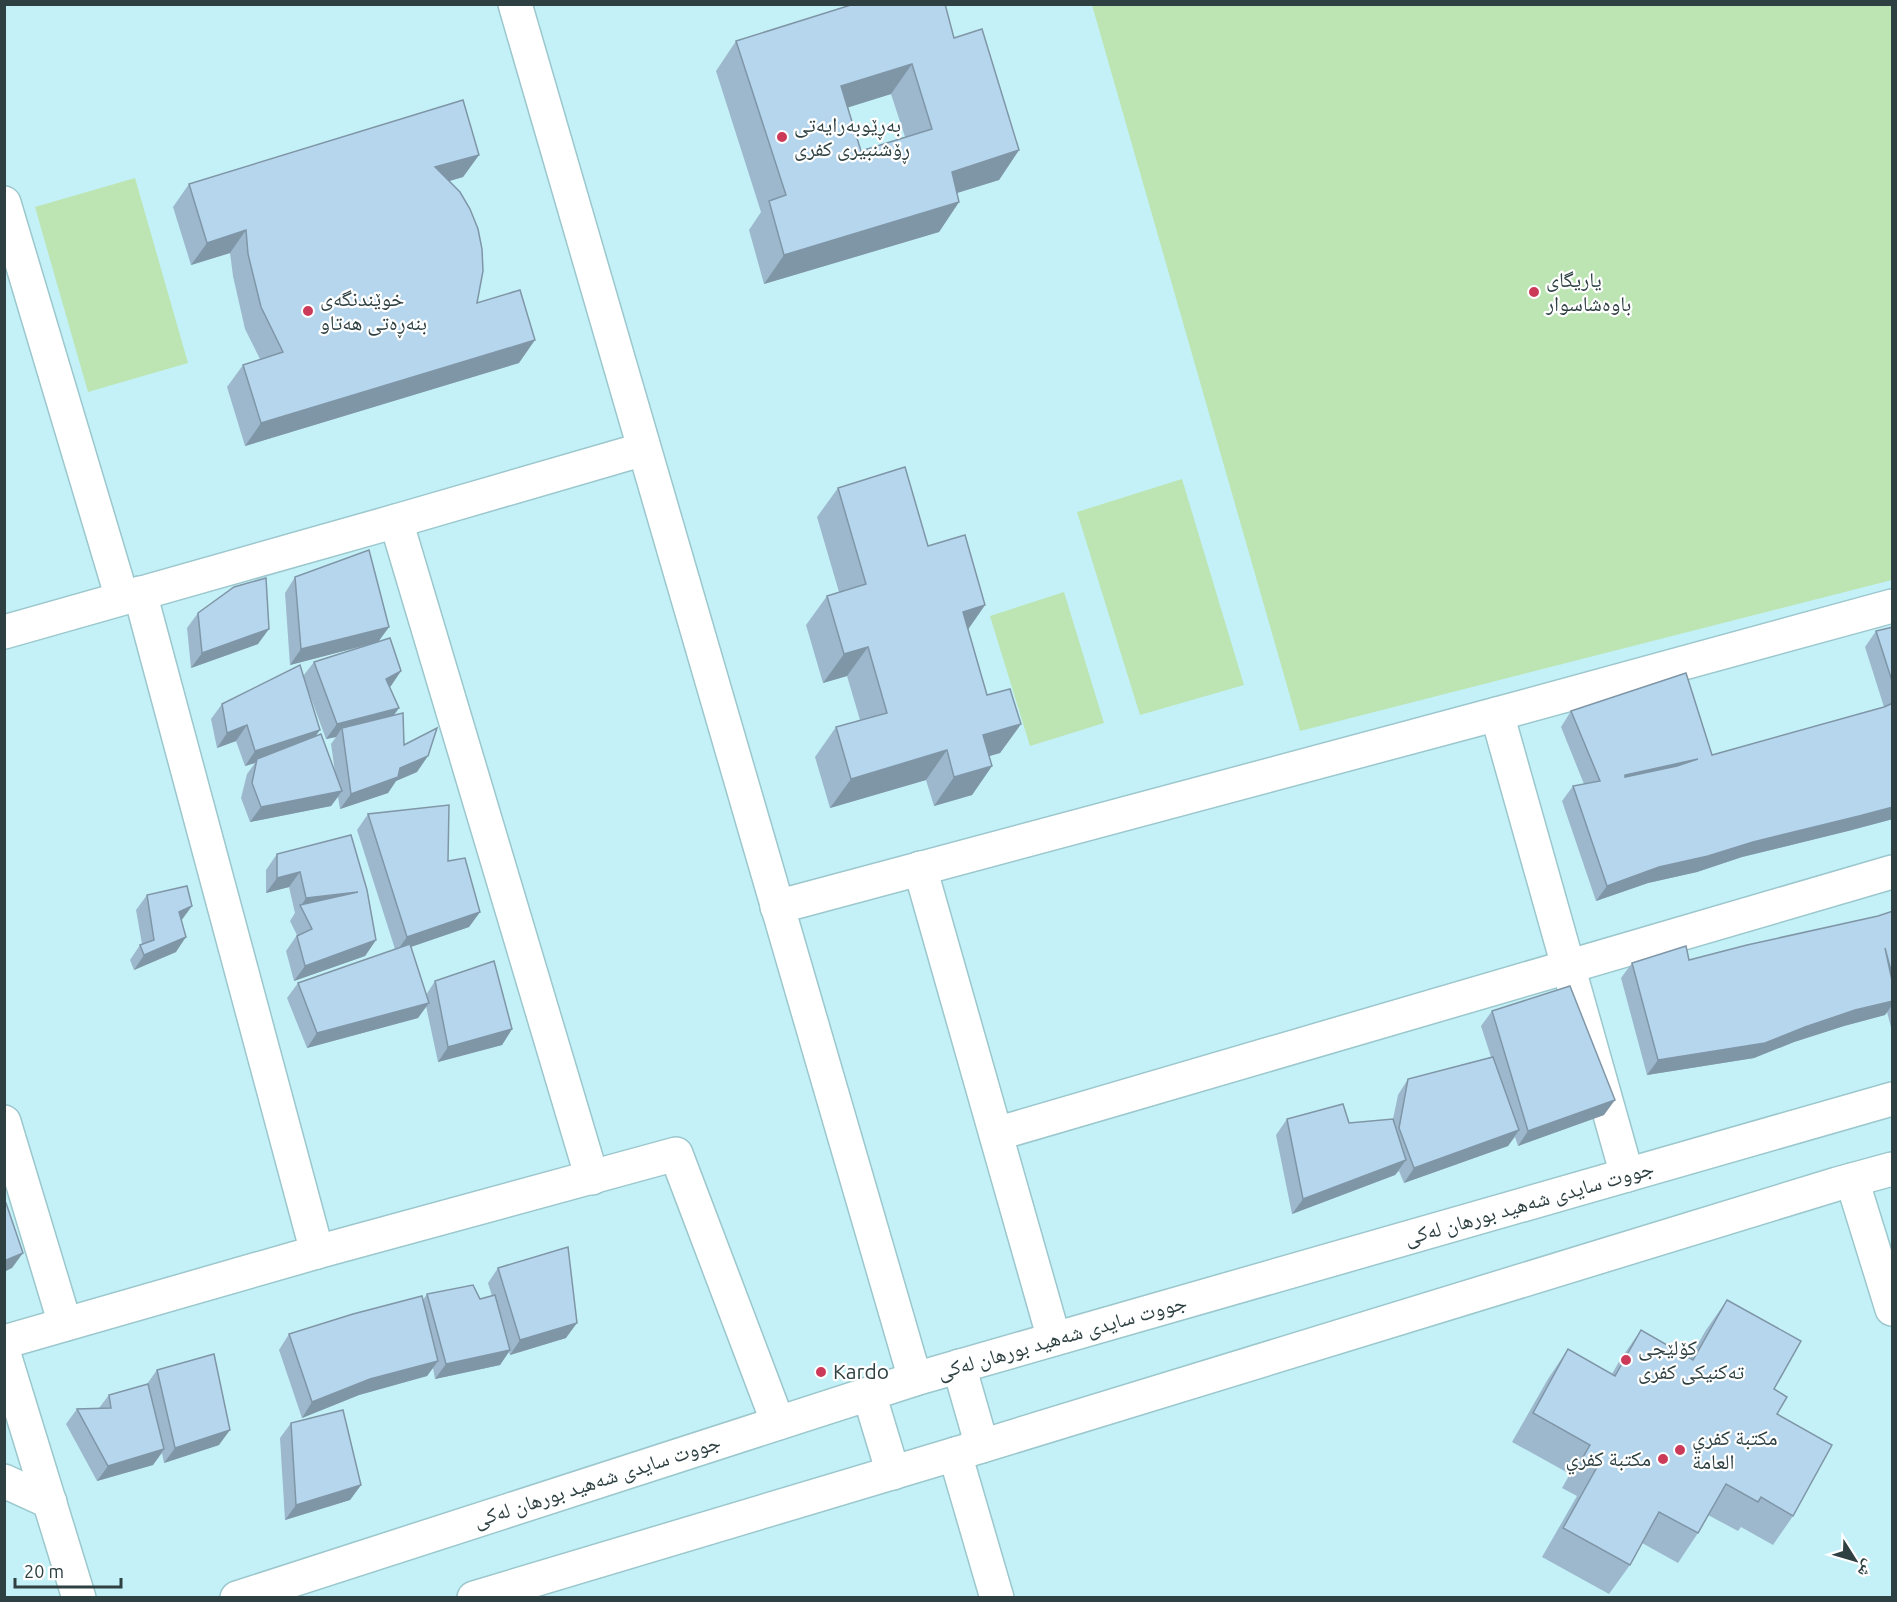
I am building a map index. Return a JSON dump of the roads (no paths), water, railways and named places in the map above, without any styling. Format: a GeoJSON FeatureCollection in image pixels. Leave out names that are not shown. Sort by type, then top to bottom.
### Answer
{"type":"FeatureCollection","features":[{"type":"Feature","properties":{"kind":"street"},"geometry":{"type":"LineString","coordinates":[[515,4],[915,1379]]}},
{"type":"Feature","properties":{"kind":"street"},"geometry":{"type":"LineString","coordinates":[[4,203],[131,596],[317,1252]]}},
{"type":"Feature","properties":{"kind":"street"},"geometry":{"type":"LineString","coordinates":[[4,632],[644,449]]}},
{"type":"Feature","properties":{"kind":"street"},"geometry":{"type":"LineString","coordinates":[[396,521],[592,1178]]}},
{"type":"Feature","properties":{"kind":"street"},"geometry":{"type":"LineString","coordinates":[[777,907],[1893,606]]}},
{"type":"Feature","properties":{"kind":"street"},"geometry":{"type":"LineString","coordinates":[[1497,714],[1627,1175]]}},
{"type":"Feature","properties":{"kind":"street"},"geometry":{"type":"LineString","coordinates":[[921,868],[1054,1339]]}},
{"type":"Feature","properties":{"kind":"street"},"geometry":{"type":"LineString","coordinates":[[996,1134],[1893,872]]}},
{"type":"Feature","properties":{"kind":"street","name":"جووت سایدی شەهید بورهان لەکی"},"geometry":{"type":"LineString","coordinates":[[237,1598],[915,1379],[1893,1099]]}},
{"type":"Feature","properties":{"kind":"street"},"geometry":{"type":"LineString","coordinates":[[4,1122],[65,1324]]}},
{"type":"Feature","properties":{"kind":"street"},"geometry":{"type":"LineString","coordinates":[[4,1342],[317,1252],[676,1154],[778,1423]]}},
{"type":"Feature","properties":{"kind":"street"},"geometry":{"type":"LineString","coordinates":[[474,1598],[530,1589],[893,1473],[1852,1180],[1893,1170]]}},
{"type":"Feature","properties":{"kind":"street"},"geometry":{"type":"LineString","coordinates":[[1852,1180],[1893,1309]]}},
{"type":"Feature","properties":{"kind":"street"},"geometry":{"type":"LineString","coordinates":[[4,1354],[80,1598]]}},
{"type":"Feature","properties":{"kind":"street"},"geometry":{"type":"LineString","coordinates":[[959,1366],[968,1450],[998,1598]]}},
{"type":"Feature","properties":{"kind":"street"},"geometry":{"type":"LineString","coordinates":[[869,1394],[893,1473]]}},
{"type":"Feature","properties":{"kind":"street"},"geometry":{"type":"LineString","coordinates":[[4,1481],[50,1502]]}},
{"type":"Feature","properties":{"kind":"place","name":"بەڕێوبەرایەتی ڕۆشنبیری کفری"},"geometry":{"type":"Point","coordinates":[782,137]}},
{"type":"Feature","properties":{"kind":"place","name":"یاریگای باوەشاسوار"},"geometry":{"type":"Point","coordinates":[1534,292]}},
{"type":"Feature","properties":{"kind":"place","name":"خوێندنگەی بنەڕەتی هەتاو"},"geometry":{"type":"Point","coordinates":[308,311]}},
{"type":"Feature","properties":{"kind":"place","name":"کۆلێجی تەکنیکی کفری"},"geometry":{"type":"Point","coordinates":[1626,1360]}},
{"type":"Feature","properties":{"kind":"place","name":"Kardo"},"geometry":{"type":"Point","coordinates":[821,1372]}},
{"type":"Feature","properties":{"kind":"place","name":"مكتبة كفري العامة"},"geometry":{"type":"Point","coordinates":[1680,1450]}},
{"type":"Feature","properties":{"kind":"place","name":"مكتبة كفري"},"geometry":{"type":"Point","coordinates":[1663,1459]}}]}
